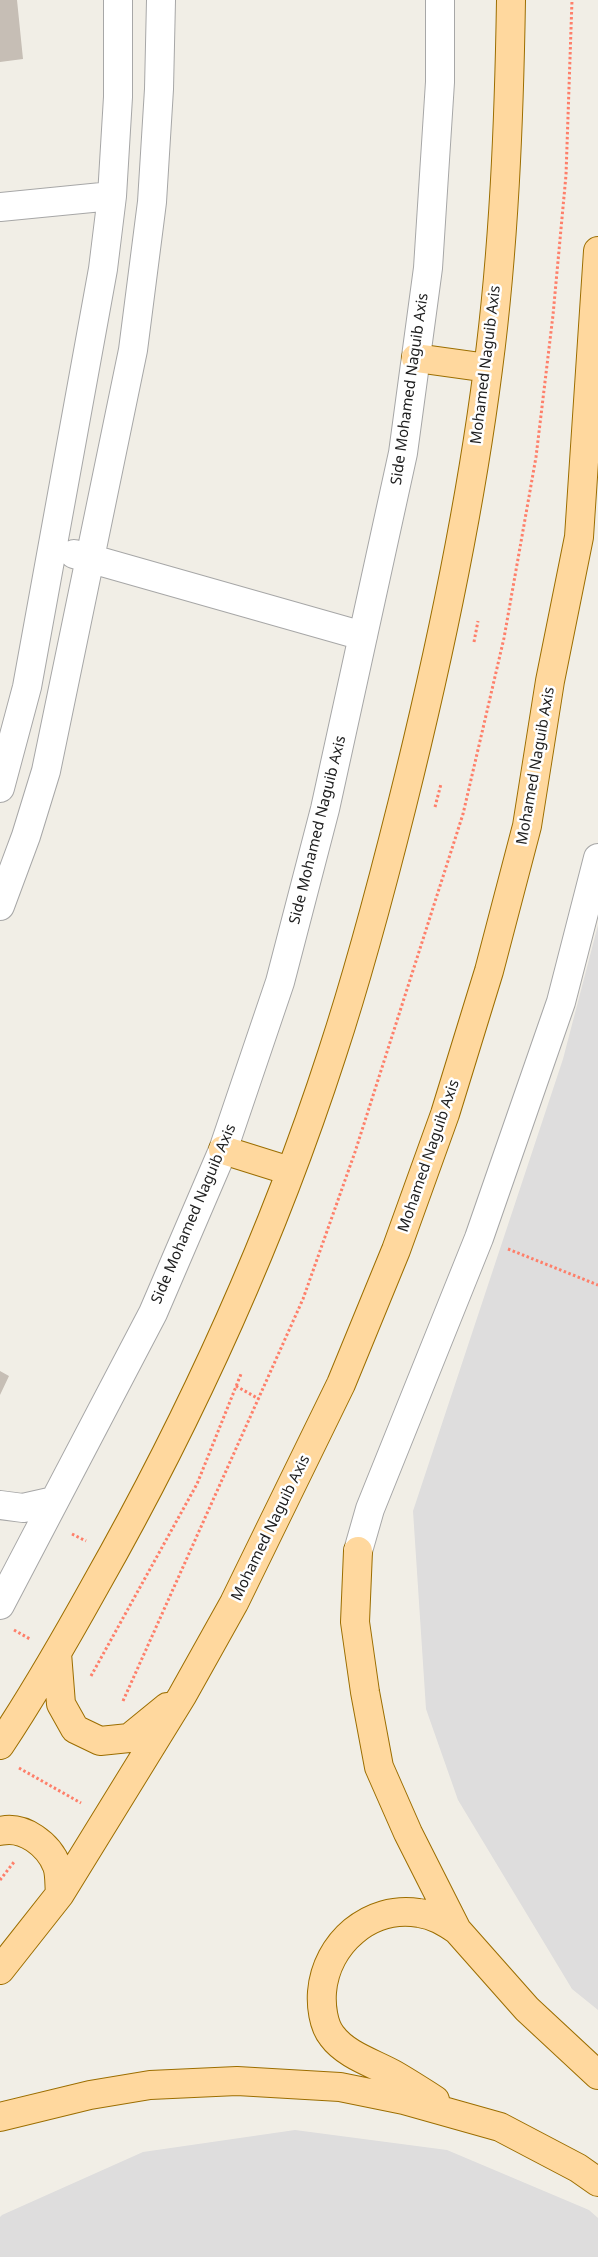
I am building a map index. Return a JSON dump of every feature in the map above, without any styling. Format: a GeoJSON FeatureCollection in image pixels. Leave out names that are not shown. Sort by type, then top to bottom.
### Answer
{"type":"FeatureCollection","features":[{"type":"Feature","properties":{"kind":"main road","name":"Mohamed Naguib Axis"},"geometry":{"type":"LineString","coordinates":[[0,1745],[57,1653],[166,1458],[227,1327],[290,1172],[331,1056],[373,918],[442,642],[462,535],[488,368],[502,220],[510,91],[511,0]]}},
{"type":"Feature","properties":{"kind":"main road","name":"Mohamed Naguib Axis"},"geometry":{"type":"LineString","coordinates":[[0,1970],[60,1894],[182,1696],[234,1603],[341,1384],[409,1214],[445,1114],[489,971],[527,826],[550,681],[579,537],[598,251]]}},
{"type":"Feature","properties":{"kind":"main road"},"geometry":{"type":"LineString","coordinates":[[416,358],[488,368]]}},
{"type":"Feature","properties":{"kind":"main road"},"geometry":{"type":"LineString","coordinates":[[223,1150],[290,1172]]}},
{"type":"Feature","properties":{"kind":"main road"},"geometry":{"type":"LineString","coordinates":[[358,1552],[354,1622],[379,1767],[408,1833],[457,1930],[526,2009],[598,2075]]}},
{"type":"Feature","properties":{"kind":"main road"},"geometry":{"type":"LineString","coordinates":[[57,1653],[61,1704],[75,1729],[100,1741],[129,1738],[182,1696]]}},
{"type":"Feature","properties":{"kind":"main road"},"geometry":{"type":"LineString","coordinates":[[0,1831],[6,1830],[28,1834],[46,1847],[57,1867],[60,1894]]}},
{"type":"Feature","properties":{"kind":"main road"},"geometry":{"type":"LineString","coordinates":[[456,2115],[408,2082],[350,2051],[331,2036],[324,2018],[321,2000],[328,1964],[337,1948],[349,1934],[364,1923],[400,1912],[419,1913],[437,1918],[457,1930]]}},
{"type":"Feature","properties":{"kind":"main road"},"geometry":{"type":"LineString","coordinates":[[0,2117],[90,2095],[150,2085],[237,2081],[340,2087],[404,2100],[500,2127],[578,2168],[598,2182]]}},
{"type":"Feature","properties":{"kind":"street"},"geometry":{"type":"LineString","coordinates":[[0,788],[27,687],[93,333],[103,269],[112,196],[118,97],[118,0]]}},
{"type":"Feature","properties":{"kind":"street"},"geometry":{"type":"LineString","coordinates":[[0,906],[26,836],[46,771],[133,350],[150,221],[159,89],[161,0]]}},
{"type":"Feature","properties":{"kind":"street","name":"Side Mohamed Naguib Axis"},"geometry":{"type":"LineString","coordinates":[[0,1604],[153,1313],[223,1150],[280,982],[325,809],[403,453],[429,249],[440,82],[440,0]]}},
{"type":"Feature","properties":{"kind":"street"},"geometry":{"type":"LineString","coordinates":[[115,143],[155,144]]}},
{"type":"Feature","properties":{"kind":"street"},"geometry":{"type":"LineString","coordinates":[[0,207],[112,196]]}},
{"type":"Feature","properties":{"kind":"street"},"geometry":{"type":"LineString","coordinates":[[53,549],[91,558],[363,636]]}},
{"type":"Feature","properties":{"kind":"street"},"geometry":{"type":"LineString","coordinates":[[358,1552],[370,1508],[479,1238],[561,1002],[598,858]]}},
{"type":"Feature","properties":{"kind":"street"},"geometry":{"type":"LineString","coordinates":[[0,1504],[23,1508],[54,1501]]}},
{"type":"Feature","properties":{"kind":"path"},"geometry":{"type":"LineString","coordinates":[[479,1238],[598,1285]]}},
{"type":"Feature","properties":{"kind":"path"},"geometry":{"type":"LineString","coordinates":[[236,1386],[259,1399]]}},
{"type":"Feature","properties":{"kind":"path"},"geometry":{"type":"LineString","coordinates":[[17,1767],[108,1818]]}},
{"type":"Feature","properties":{"kind":"path"},"geometry":{"type":"LineString","coordinates":[[0,1880],[17,1859]]}},
{"type":"Feature","properties":{"kind":"shaded area"},"geometry":{"type":"Polygon","coordinates":[[[598,925],[598,2010],[572,1989],[458,1800],[426,1709],[413,1511],[563,1059],[598,925]]]}},
{"type":"Feature","properties":{"kind":"shaded area"},"geometry":{"type":"Polygon","coordinates":[[[295,2130],[447,2150],[589,2210],[598,2218],[598,2257],[0,2257],[0,2217],[2,2215],[143,2152],[295,2130]]]}},
{"type":"Feature","properties":{"kind":"building"},"geometry":{"type":"Polygon","coordinates":[[[0,0],[17,0],[23,59],[0,62],[0,0]]]}},
{"type":"Feature","properties":{"kind":"building"},"geometry":{"type":"Polygon","coordinates":[[[0,1371],[9,1376],[0,1395],[0,1371]]]}}]}
